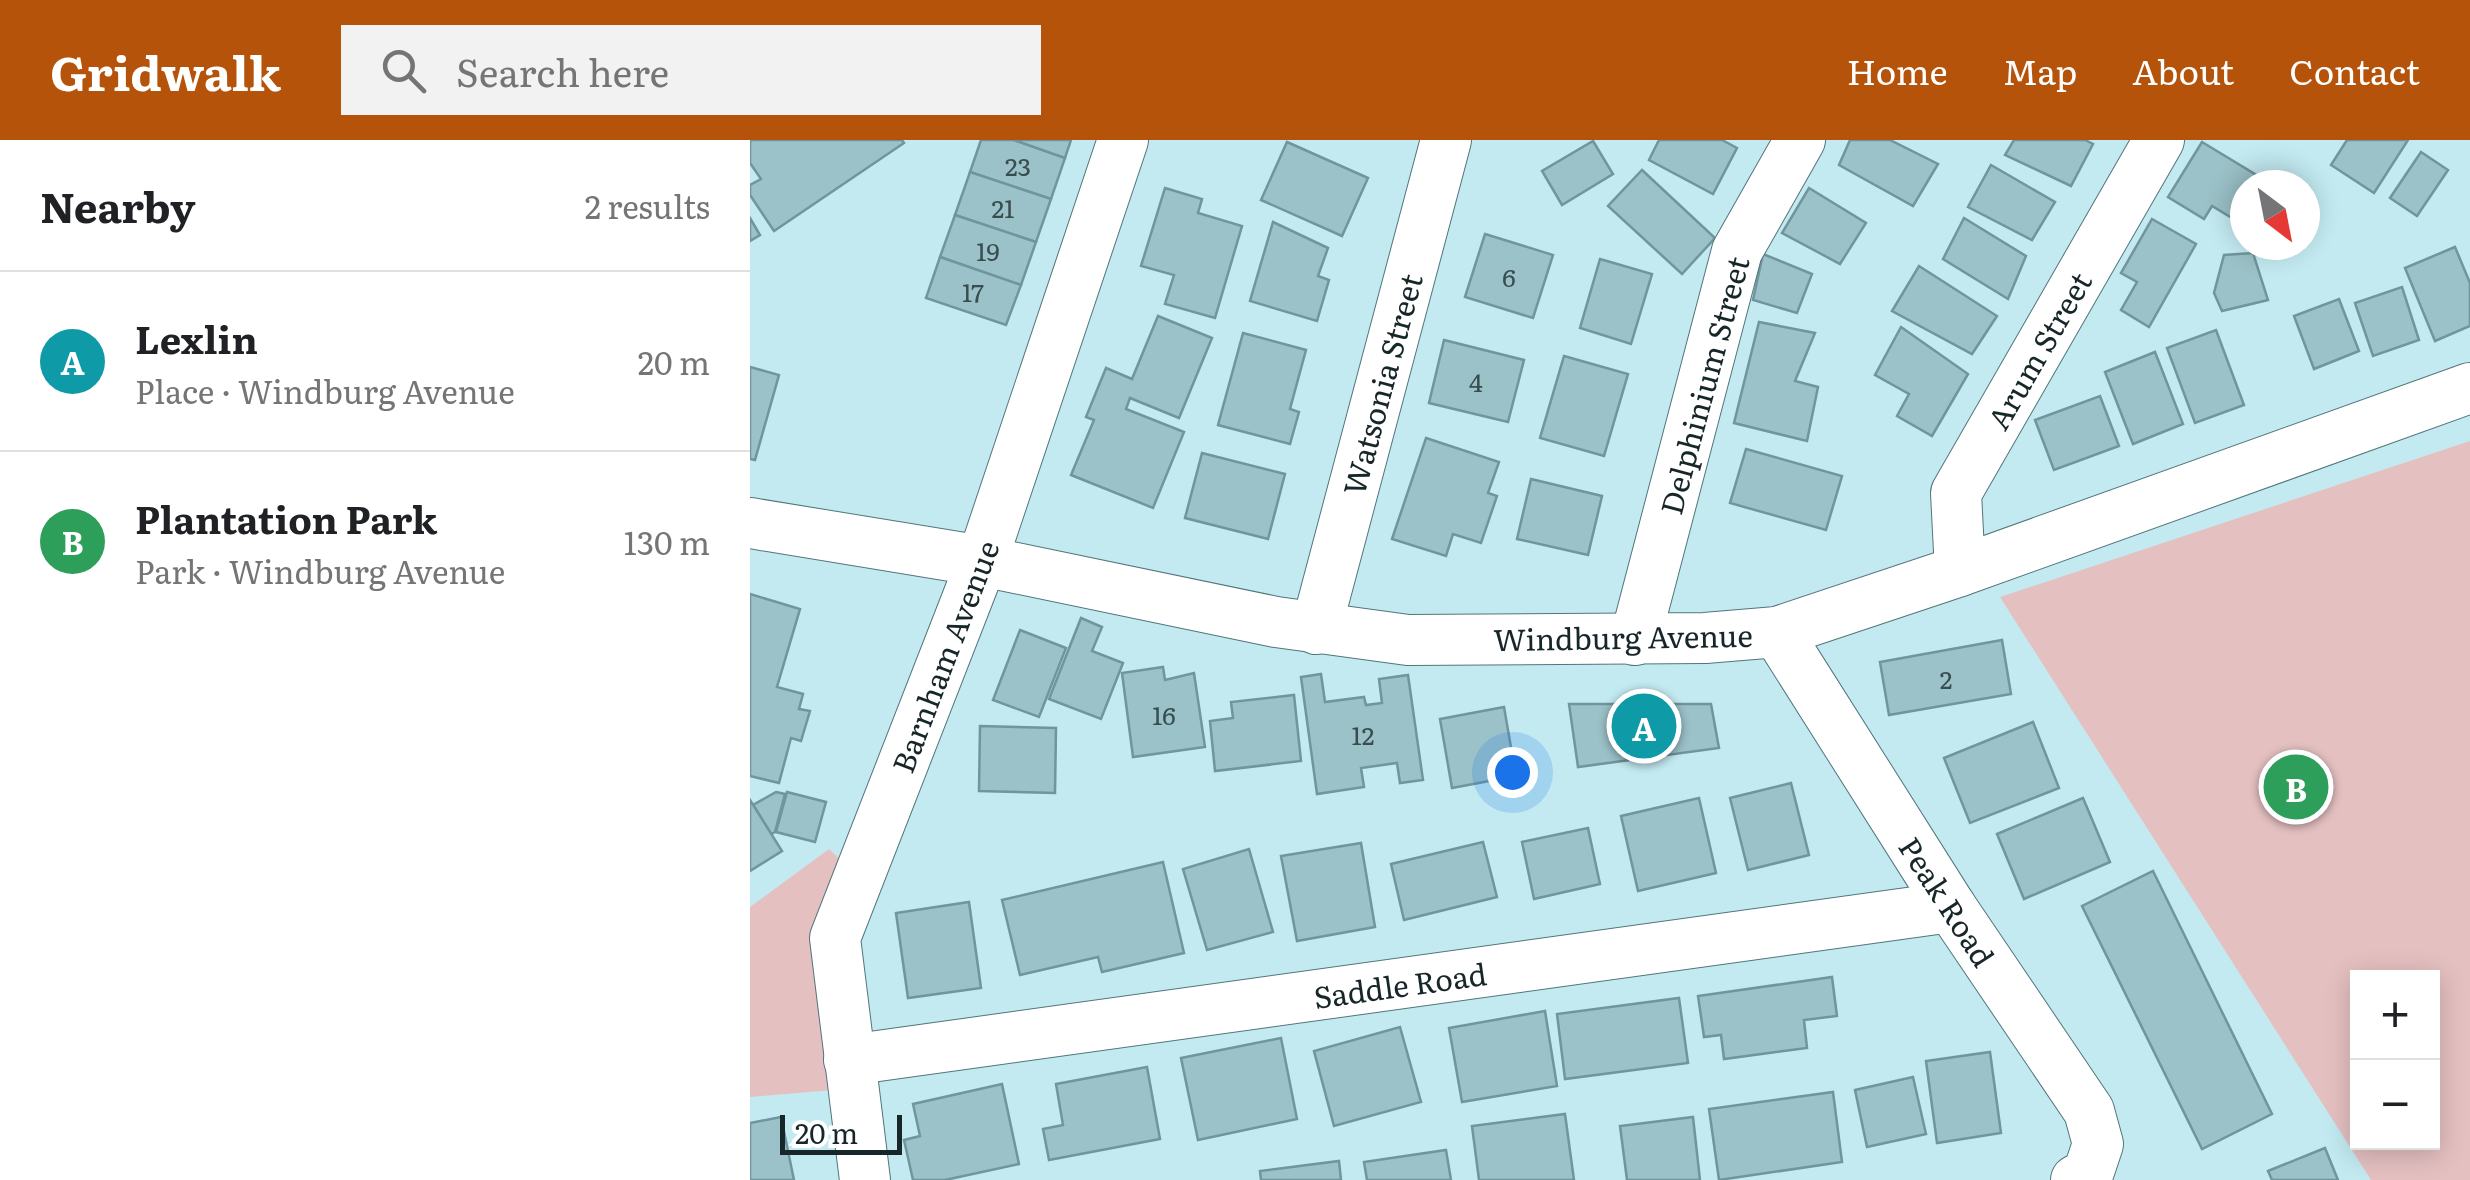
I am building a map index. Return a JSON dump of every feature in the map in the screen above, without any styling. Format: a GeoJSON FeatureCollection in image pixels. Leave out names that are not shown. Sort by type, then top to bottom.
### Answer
{"type":"FeatureCollection","features":[{"type":"Feature","properties":{"kind":"street","name":"Barnham Avenue"},"geometry":{"type":"LineString","coordinates":[[865,1180],[835,938],[982,561],[1123,140]]}},
{"type":"Feature","properties":{"kind":"street","name":"Watsonia Street"},"geometry":{"type":"LineString","coordinates":[[1316,629],[1446,140]]}},
{"type":"Feature","properties":{"kind":"street","name":"Delphinium Street"},"geometry":{"type":"LineString","coordinates":[[1634,640],[1737,251],[1800,140]]}},
{"type":"Feature","properties":{"kind":"street","name":"Arum Street"},"geometry":{"type":"LineString","coordinates":[[1960,571],[1956,493],[2159,140]]}},
{"type":"Feature","properties":{"kind":"street","name":"Windburg Avenue"},"geometry":{"type":"LineString","coordinates":[[750,523],[982,561],[1316,629],[1408,640],[1634,640],[1778,632],[2470,388]]}},
{"type":"Feature","properties":{"kind":"street","name":"Peak Road"},"geometry":{"type":"LineString","coordinates":[[1778,632],[1951,907],[2089,1111],[2098,1144],[2082,1177]]}},
{"type":"Feature","properties":{"kind":"street","name":"Saddle Road"},"geometry":{"type":"LineString","coordinates":[[849,1060],[1951,907]]}},
{"type":"Feature","properties":{"kind":"shaded area"},"geometry":{"type":"Polygon","coordinates":[[[2470,441],[2470,1180],[2371,1180],[2352,1150],[2440,1150],[2440,970],[2350,970],[2350,1147],[2000,597],[2470,441]]]}},
{"type":"Feature","properties":{"kind":"shaded area"},"geometry":{"type":"Polygon","coordinates":[[[829,849],[842,861],[833,1090],[750,1097],[750,907],[829,849]]]}},
{"type":"Feature","properties":{"kind":"building"},"geometry":{"type":"Polygon","coordinates":[[[750,140],[904,143],[774,231],[750,195],[750,185],[761,179],[750,163],[750,140]]]}},
{"type":"Feature","properties":{"kind":"building"},"geometry":{"type":"Polygon","coordinates":[[[981,140],[1014,140],[1065,158],[1051,199],[970,172],[981,140]]]}},
{"type":"Feature","properties":{"kind":"building"},"geometry":{"type":"Polygon","coordinates":[[[1014,140],[1071,140],[1065,158],[1014,140]]]}},
{"type":"Feature","properties":{"kind":"building"},"geometry":{"type":"Polygon","coordinates":[[[1659,140],[1722,140],[1737,148],[1713,194],[1649,160],[1659,140]]]}},
{"type":"Feature","properties":{"kind":"building"},"geometry":{"type":"Polygon","coordinates":[[[1850,140],[1890,140],[1938,164],[1913,206],[1839,165],[1850,140]]]}},
{"type":"Feature","properties":{"kind":"building"},"geometry":{"type":"Polygon","coordinates":[[[2014,140],[2085,140],[2093,144],[2071,186],[2005,155],[2014,140]]]}},
{"type":"Feature","properties":{"kind":"building"},"geometry":{"type":"Polygon","coordinates":[[[2347,140],[2408,140],[2374,193],[2331,165],[2347,140]]]}},
{"type":"Feature","properties":{"kind":"building"},"geometry":{"type":"Polygon","coordinates":[[[1593,141],[1613,174],[1562,205],[1542,171],[1593,141]]]}},
{"type":"Feature","properties":{"kind":"building"},"geometry":{"type":"Polygon","coordinates":[[[1287,142],[1368,178],[1342,236],[1261,200],[1287,142]]]}},
{"type":"Feature","properties":{"kind":"building"},"geometry":{"type":"Polygon","coordinates":[[[2202,142],[2248,170],[2230,170],[2230,217],[2212,206],[2204,219],[2168,197],[2202,142]]]}},
{"type":"Feature","properties":{"kind":"building"},"geometry":{"type":"Polygon","coordinates":[[[2421,152],[2448,170],[2417,216],[2390,198],[2421,152]]]}},
{"type":"Feature","properties":{"kind":"building"},"geometry":{"type":"Polygon","coordinates":[[[1991,165],[2055,202],[2032,240],[1968,207],[1991,165]]]}},
{"type":"Feature","properties":{"kind":"building"},"geometry":{"type":"Polygon","coordinates":[[[1642,170],[1715,238],[1682,274],[1608,206],[1642,170]]]}},
{"type":"Feature","properties":{"kind":"building"},"geometry":{"type":"Polygon","coordinates":[[[970,172],[1051,199],[1036,242],[955,215],[970,172]]]}},
{"type":"Feature","properties":{"kind":"building"},"geometry":{"type":"Polygon","coordinates":[[[1165,188],[1202,199],[1198,213],[1242,226],[1215,318],[1165,304],[1174,275],[1141,266],[1165,188]]]}},
{"type":"Feature","properties":{"kind":"building"},"geometry":{"type":"Polygon","coordinates":[[[1809,188],[1866,223],[1840,264],[1782,233],[1809,188]]]}},
{"type":"Feature","properties":{"kind":"building"},"geometry":{"type":"Polygon","coordinates":[[[955,215],[1036,242],[1021,285],[940,257],[955,215]]]}},
{"type":"Feature","properties":{"kind":"building"},"geometry":{"type":"Polygon","coordinates":[[[750,218],[760,235],[750,241],[750,218]]]}},
{"type":"Feature","properties":{"kind":"building"},"geometry":{"type":"Polygon","coordinates":[[[1964,218],[2026,256],[2008,299],[1943,259],[1964,218]]]}},
{"type":"Feature","properties":{"kind":"building"},"geometry":{"type":"Polygon","coordinates":[[[2152,219],[2196,244],[2149,327],[2121,310],[2137,282],[2121,273],[2152,219]]]}},
{"type":"Feature","properties":{"kind":"building"},"geometry":{"type":"Polygon","coordinates":[[[1273,222],[1328,248],[1318,276],[1329,280],[1317,321],[1250,301],[1273,222]]]}},
{"type":"Feature","properties":{"kind":"building"},"geometry":{"type":"Polygon","coordinates":[[[1485,234],[1553,255],[1533,318],[1465,297],[1485,234]]]}},
{"type":"Feature","properties":{"kind":"building"},"geometry":{"type":"Polygon","coordinates":[[[2455,247],[2470,283],[2470,326],[2435,341],[2405,268],[2455,247]]]}},
{"type":"Feature","properties":{"kind":"building"},"geometry":{"type":"Polygon","coordinates":[[[1763,254],[1812,274],[1797,313],[1753,300],[1763,254]]]}},
{"type":"Feature","properties":{"kind":"building"},"geometry":{"type":"Polygon","coordinates":[[[2224,255],[2230,255],[2230,260],[2255,260],[2268,300],[2222,311],[2214,293],[2224,255]]]}},
{"type":"Feature","properties":{"kind":"building"},"geometry":{"type":"Polygon","coordinates":[[[940,257],[1021,285],[1006,325],[926,298],[940,257]]]}},
{"type":"Feature","properties":{"kind":"building"},"geometry":{"type":"Polygon","coordinates":[[[1600,259],[1652,274],[1631,344],[1580,328],[1600,259]]]}},
{"type":"Feature","properties":{"kind":"building"},"geometry":{"type":"Polygon","coordinates":[[[1919,266],[1997,316],[1972,354],[1892,311],[1919,266]]]}},
{"type":"Feature","properties":{"kind":"building"},"geometry":{"type":"Polygon","coordinates":[[[2402,287],[2419,340],[2373,356],[2355,303],[2402,287]]]}},
{"type":"Feature","properties":{"kind":"building"},"geometry":{"type":"Polygon","coordinates":[[[2339,299],[2359,351],[2314,369],[2294,316],[2339,299]]]}},
{"type":"Feature","properties":{"kind":"building"},"geometry":{"type":"Polygon","coordinates":[[[1158,316],[1212,338],[1179,418],[1130,398],[1126,409],[1184,432],[1153,508],[1071,475],[1094,420],[1086,417],[1106,368],[1132,379],[1158,316]]]}},
{"type":"Feature","properties":{"kind":"building"},"geometry":{"type":"Polygon","coordinates":[[[1759,322],[1815,333],[1795,381],[1818,387],[1807,441],[1734,423],[1759,322]]]}},
{"type":"Feature","properties":{"kind":"building"},"geometry":{"type":"Polygon","coordinates":[[[1901,327],[1968,374],[1932,436],[1897,416],[1909,394],[1875,375],[1901,327]]]}},
{"type":"Feature","properties":{"kind":"building"},"geometry":{"type":"Polygon","coordinates":[[[2216,330],[2244,405],[2195,423],[2167,348],[2216,330]]]}},
{"type":"Feature","properties":{"kind":"building"},"geometry":{"type":"Polygon","coordinates":[[[1243,333],[1306,350],[1290,409],[1299,412],[1290,444],[1218,425],[1243,333]]]}},
{"type":"Feature","properties":{"kind":"building"},"geometry":{"type":"Polygon","coordinates":[[[1444,340],[1524,360],[1508,422],[1429,403],[1444,340]]]}},
{"type":"Feature","properties":{"kind":"building"},"geometry":{"type":"Polygon","coordinates":[[[2155,352],[2183,424],[2133,444],[2105,372],[2155,352]]]}},
{"type":"Feature","properties":{"kind":"building"},"geometry":{"type":"Polygon","coordinates":[[[1564,356],[1628,374],[1604,456],[1540,438],[1564,356]]]}},
{"type":"Feature","properties":{"kind":"building"},"geometry":{"type":"Polygon","coordinates":[[[750,367],[779,375],[755,460],[750,459],[750,367]]]}},
{"type":"Feature","properties":{"kind":"building"},"geometry":{"type":"Polygon","coordinates":[[[2100,396],[2119,446],[2054,470],[2035,420],[2100,396]]]}},
{"type":"Feature","properties":{"kind":"building"},"geometry":{"type":"Polygon","coordinates":[[[1426,438],[1499,462],[1488,493],[1497,496],[1481,543],[1453,534],[1446,556],[1392,539],[1426,438]]]}},
{"type":"Feature","properties":{"kind":"building"},"geometry":{"type":"Polygon","coordinates":[[[1746,449],[1842,476],[1826,530],[1730,503],[1746,449]]]}},
{"type":"Feature","properties":{"kind":"building"},"geometry":{"type":"Polygon","coordinates":[[[1202,453],[1285,474],[1268,539],[1185,518],[1202,453]]]}},
{"type":"Feature","properties":{"kind":"building"},"geometry":{"type":"Polygon","coordinates":[[[1531,479],[1602,496],[1588,555],[1517,539],[1531,479]]]}},
{"type":"Feature","properties":{"kind":"building"},"geometry":{"type":"Polygon","coordinates":[[[750,594],[800,609],[777,687],[803,694],[799,709],[810,711],[801,741],[791,738],[779,783],[750,776],[750,594]]]}},
{"type":"Feature","properties":{"kind":"building"},"geometry":{"type":"Polygon","coordinates":[[[1081,618],[1102,627],[1092,651],[1123,663],[1101,719],[1049,699],[1081,618]]]}},
{"type":"Feature","properties":{"kind":"building"},"geometry":{"type":"Polygon","coordinates":[[[1020,630],[1066,648],[1039,717],[993,700],[1020,630]]]}},
{"type":"Feature","properties":{"kind":"building"},"geometry":{"type":"Polygon","coordinates":[[[2002,640],[2011,694],[1889,715],[1880,662],[2002,640]]]}},
{"type":"Feature","properties":{"kind":"building"},"geometry":{"type":"Polygon","coordinates":[[[1163,667],[1165,680],[1194,673],[1205,747],[1133,757],[1122,673],[1163,667]]]}},
{"type":"Feature","properties":{"kind":"building"},"geometry":{"type":"Polygon","coordinates":[[[1321,674],[1325,702],[1364,697],[1366,705],[1382,703],[1379,679],[1408,675],[1423,780],[1400,783],[1397,763],[1361,768],[1364,787],[1317,794],[1301,677],[1321,674]]]}},
{"type":"Feature","properties":{"kind":"building"},"geometry":{"type":"Polygon","coordinates":[[[1294,695],[1301,761],[1215,771],[1210,721],[1233,718],[1231,702],[1294,695]]]}},
{"type":"Feature","properties":{"kind":"building"},"geometry":{"type":"Polygon","coordinates":[[[1569,704],[1711,704],[1719,748],[1578,767],[1569,704]]]}},
{"type":"Feature","properties":{"kind":"building"},"geometry":{"type":"Polygon","coordinates":[[[1504,707],[1516,776],[1452,788],[1440,719],[1504,707]]]}},
{"type":"Feature","properties":{"kind":"building"},"geometry":{"type":"Polygon","coordinates":[[[2033,722],[2059,788],[1970,823],[1944,758],[2033,722]]]}},
{"type":"Feature","properties":{"kind":"building"},"geometry":{"type":"Polygon","coordinates":[[[980,726],[1056,728],[1055,793],[979,791],[980,726]]]}},
{"type":"Feature","properties":{"kind":"building"},"geometry":{"type":"Polygon","coordinates":[[[1791,783],[1809,855],[1748,870],[1730,798],[1791,783]]]}},
{"type":"Feature","properties":{"kind":"building"},"geometry":{"type":"Polygon","coordinates":[[[776,792],[785,794],[775,832],[771,834],[753,805],[776,792]]]}},
{"type":"Feature","properties":{"kind":"building"},"geometry":{"type":"Polygon","coordinates":[[[787,792],[826,802],[815,842],[776,832],[787,792]]]}},
{"type":"Feature","properties":{"kind":"building"},"geometry":{"type":"Polygon","coordinates":[[[1699,798],[1716,873],[1638,891],[1621,816],[1699,798]]]}},
{"type":"Feature","properties":{"kind":"building"},"geometry":{"type":"Polygon","coordinates":[[[2083,798],[2110,862],[2024,899],[1997,834],[2083,798]]]}},
{"type":"Feature","properties":{"kind":"building"},"geometry":{"type":"Polygon","coordinates":[[[750,800],[782,851],[750,871],[750,800]]]}},
{"type":"Feature","properties":{"kind":"building"},"geometry":{"type":"Polygon","coordinates":[[[1588,828],[1600,884],[1534,899],[1522,842],[1588,828]]]}},
{"type":"Feature","properties":{"kind":"building"},"geometry":{"type":"Polygon","coordinates":[[[1483,842],[1497,897],[1404,920],[1391,864],[1483,842]]]}},
{"type":"Feature","properties":{"kind":"building"},"geometry":{"type":"Polygon","coordinates":[[[1361,843],[1375,927],[1297,941],[1281,856],[1361,843]]]}},
{"type":"Feature","properties":{"kind":"building"},"geometry":{"type":"Polygon","coordinates":[[[1249,849],[1273,932],[1207,950],[1183,869],[1249,849]]]}},
{"type":"Feature","properties":{"kind":"building"},"geometry":{"type":"Polygon","coordinates":[[[1163,862],[1184,953],[1102,972],[1098,957],[1020,975],[1002,900],[1163,862]]]}},
{"type":"Feature","properties":{"kind":"building"},"geometry":{"type":"Polygon","coordinates":[[[2153,871],[2272,1114],[2202,1149],[2082,906],[2153,871]]]}},
{"type":"Feature","properties":{"kind":"building"},"geometry":{"type":"Polygon","coordinates":[[[969,902],[981,988],[908,998],[896,913],[969,902]]]}},
{"type":"Feature","properties":{"kind":"building"},"geometry":{"type":"Polygon","coordinates":[[[1832,977],[1837,1016],[1804,1020],[1807,1048],[1724,1059],[1721,1035],[1704,1037],[1698,996],[1832,977]]]}},
{"type":"Feature","properties":{"kind":"building"},"geometry":{"type":"Polygon","coordinates":[[[1679,998],[1688,1063],[1565,1079],[1557,1014],[1679,998]]]}},
{"type":"Feature","properties":{"kind":"building"},"geometry":{"type":"Polygon","coordinates":[[[1545,1011],[1557,1086],[1462,1102],[1449,1028],[1545,1011]]]}},
{"type":"Feature","properties":{"kind":"building"},"geometry":{"type":"Polygon","coordinates":[[[1400,1027],[1421,1102],[1334,1126],[1314,1051],[1400,1027]]]}},
{"type":"Feature","properties":{"kind":"building"},"geometry":{"type":"Polygon","coordinates":[[[1281,1038],[1297,1119],[1198,1140],[1181,1058],[1281,1038]]]}},
{"type":"Feature","properties":{"kind":"building"},"geometry":{"type":"Polygon","coordinates":[[[1990,1052],[2001,1133],[1937,1143],[1926,1061],[1990,1052]]]}},
{"type":"Feature","properties":{"kind":"building"},"geometry":{"type":"Polygon","coordinates":[[[1147,1067],[1160,1139],[1049,1160],[1043,1129],[1063,1125],[1056,1084],[1147,1067]]]}},
{"type":"Feature","properties":{"kind":"building"},"geometry":{"type":"Polygon","coordinates":[[[1913,1077],[1926,1134],[1867,1147],[1855,1090],[1913,1077]]]}},
{"type":"Feature","properties":{"kind":"building"},"geometry":{"type":"Polygon","coordinates":[[[1002,1084],[1019,1164],[945,1180],[913,1180],[904,1140],[920,1136],[913,1104],[1002,1084]]]}},
{"type":"Feature","properties":{"kind":"building"},"geometry":{"type":"Polygon","coordinates":[[[1833,1092],[1842,1162],[1719,1180],[1709,1109],[1833,1092]]]}},
{"type":"Feature","properties":{"kind":"building"},"geometry":{"type":"Polygon","coordinates":[[[1565,1114],[1574,1180],[1479,1180],[1472,1126],[1565,1114]]]}},
{"type":"Feature","properties":{"kind":"building"},"geometry":{"type":"Polygon","coordinates":[[[781,1117],[794,1180],[750,1180],[750,1123],[781,1117]]]}},
{"type":"Feature","properties":{"kind":"building"},"geometry":{"type":"Polygon","coordinates":[[[1693,1117],[1700,1180],[1627,1180],[1620,1126],[1693,1117]]]}},
{"type":"Feature","properties":{"kind":"building"},"geometry":{"type":"Polygon","coordinates":[[[2325,1148],[2338,1180],[2272,1180],[2268,1171],[2325,1148]]]}},
{"type":"Feature","properties":{"kind":"building"},"geometry":{"type":"Polygon","coordinates":[[[1446,1150],[1451,1180],[1367,1180],[1364,1162],[1446,1150]]]}},
{"type":"Feature","properties":{"kind":"building"},"geometry":{"type":"Polygon","coordinates":[[[1339,1161],[1341,1180],[1261,1180],[1260,1171],[1339,1161]]]}},
{"type":"Feature","properties":{"kind":"place","name":"Lexlin"},"geometry":{"type":"Point","coordinates":[1644,726]}},
{"type":"Feature","properties":{"kind":"place","name":"Plantation Park"},"geometry":{"type":"Point","coordinates":[2296,787]}}]}
